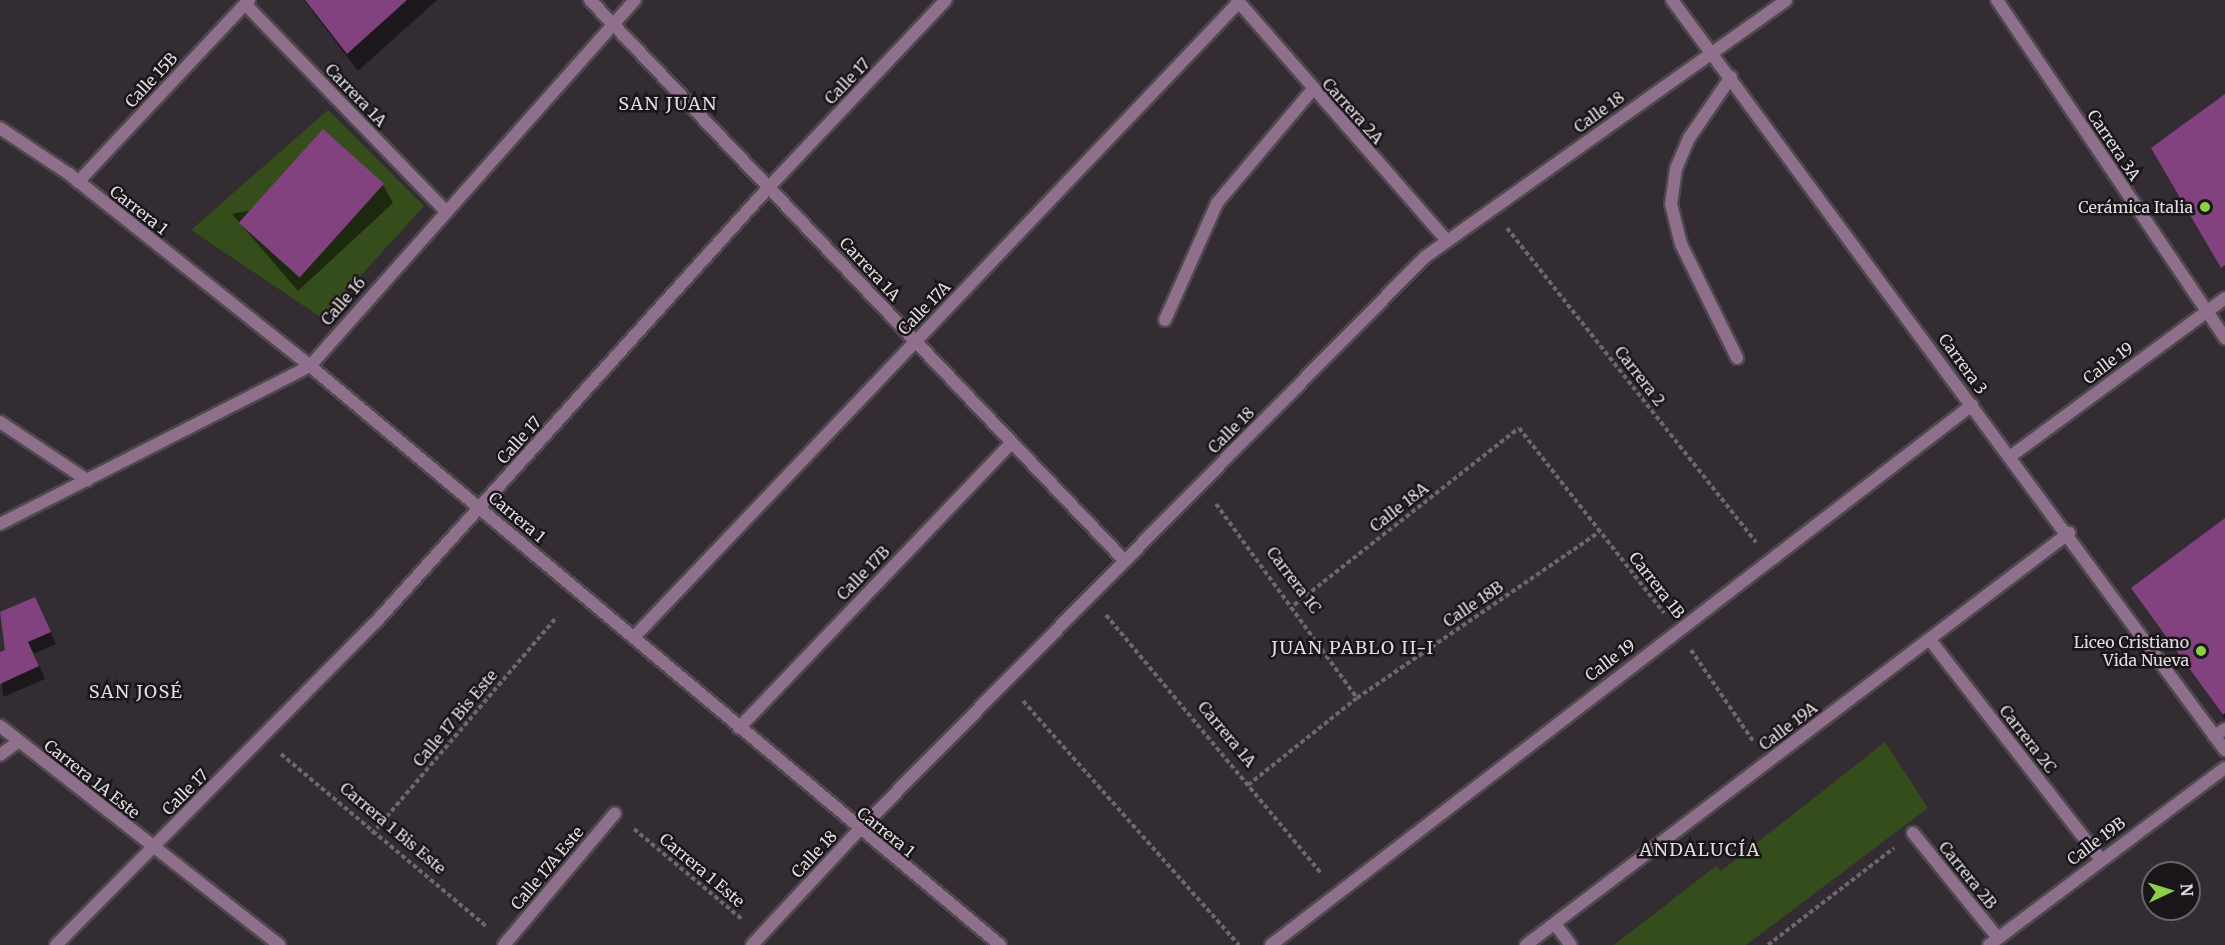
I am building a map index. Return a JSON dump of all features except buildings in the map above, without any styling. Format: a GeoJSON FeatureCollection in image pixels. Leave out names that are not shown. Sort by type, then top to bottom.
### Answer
{"type":"FeatureCollection","features":[{"type":"Feature","properties":{"kind":"street","name":"Carrera 1A"},"geometry":{"type":"LineString","coordinates":[[590,0],[1125,561]]}},
{"type":"Feature","properties":{"kind":"street","name":"Calle 16"},"geometry":{"type":"LineString","coordinates":[[0,524],[310,366],[444,209],[635,0]]}},
{"type":"Feature","properties":{"kind":"street","name":"Calle 17"},"geometry":{"type":"LineString","coordinates":[[56,945],[262,737],[480,508],[769,187],[946,0]]}},
{"type":"Feature","properties":{"kind":"street","name":"Carrera 3"},"geometry":{"type":"LineString","coordinates":[[1672,0],[2069,533],[2225,750]]}},
{"type":"Feature","properties":{"kind":"street","name":"Calle 18"},"geometry":{"type":"LineString","coordinates":[[757,940],[858,831],[1092,599],[1125,561],[1425,257],[1786,0]]}},
{"type":"Feature","properties":{"kind":"street","name":"Carrera 3A"},"geometry":{"type":"LineString","coordinates":[[1997,0],[2225,338]]}},
{"type":"Feature","properties":{"kind":"street","name":"Carrera 2A"},"geometry":{"type":"LineString","coordinates":[[1238,1],[1312,90],[1448,241]]}},
{"type":"Feature","properties":{"kind":"street","name":"Calle 17A"},"geometry":{"type":"LineString","coordinates":[[634,638],[1238,1]]}},
{"type":"Feature","properties":{"kind":"street","name":"Carrera 1A"},"geometry":{"type":"LineString","coordinates":[[247,2],[444,209]]}},
{"type":"Feature","properties":{"kind":"street","name":"Calle 15B"},"geometry":{"type":"LineString","coordinates":[[78,182],[247,2]]}},
{"type":"Feature","properties":{"kind":"street"},"geometry":{"type":"LineString","coordinates":[[1731,77],[1689,138],[1671,204],[1681,244],[1737,358]]}},
{"type":"Feature","properties":{"kind":"street"},"geometry":{"type":"LineString","coordinates":[[1165,320],[1217,203],[1312,90]]}},
{"type":"Feature","properties":{"kind":"street","name":"Carrera 1"},"geometry":{"type":"LineString","coordinates":[[0,128],[78,182],[310,366],[634,638],[858,831],[1000,945]]}},
{"type":"Feature","properties":{"kind":"street","name":"Calle 19"},"geometry":{"type":"LineString","coordinates":[[2011,456],[2225,298]]}},
{"type":"Feature","properties":{"kind":"street","name":"Calle 19"},"geometry":{"type":"LineString","coordinates":[[1271,945],[1336,890],[1972,405]]}},
{"type":"Feature","properties":{"kind":"street"},"geometry":{"type":"LineString","coordinates":[[0,422],[87,480]]}},
{"type":"Feature","properties":{"kind":"street","name":"Calle 17B"},"geometry":{"type":"LineString","coordinates":[[739,728],[1011,442]]}},
{"type":"Feature","properties":{"kind":"street","name":"Calle 19A"},"geometry":{"type":"LineString","coordinates":[[1526,945],[2069,533]]}},
{"type":"Feature","properties":{"kind":"street","name":"Carrera 2C"},"geometry":{"type":"LineString","coordinates":[[1930,640],[2100,858]]}},
{"type":"Feature","properties":{"kind":"street","name":"Carrera 1A Este"},"geometry":{"type":"LineString","coordinates":[[0,726],[279,945]]}},
{"type":"Feature","properties":{"kind":"street"},"geometry":{"type":"LineString","coordinates":[[2214,736],[2225,729]]}},
{"type":"Feature","properties":{"kind":"street"},"geometry":{"type":"LineString","coordinates":[[0,755],[18,742]]}},
{"type":"Feature","properties":{"kind":"street","name":"Calle 19B"},"geometry":{"type":"LineString","coordinates":[[1993,942],[2100,858],[2225,768]]}},
{"type":"Feature","properties":{"kind":"street","name":"Calle 17A Este"},"geometry":{"type":"LineString","coordinates":[[505,944],[615,813]]}},
{"type":"Feature","properties":{"kind":"street","name":"Carrera 2B"},"geometry":{"type":"LineString","coordinates":[[1913,833],[1993,942]]}},
{"type":"Feature","properties":{"kind":"street"},"geometry":{"type":"LineString","coordinates":[[1555,924],[1571,945]]}},
{"type":"Feature","properties":{"kind":"path","name":"Carrera 2"},"geometry":{"type":"LineString","coordinates":[[1492,209],[1769,559]]}},
{"type":"Feature","properties":{"kind":"path","name":"Carrera 1B"},"geometry":{"type":"LineString","coordinates":[[1519,428],[1677,629],[1768,762]]}},
{"type":"Feature","properties":{"kind":"path","name":"Calle 18A"},"geometry":{"type":"LineString","coordinates":[[1293,605],[1519,428]]}},
{"type":"Feature","properties":{"kind":"path","name":"Carrera 1C"},"geometry":{"type":"LineString","coordinates":[[1200,484],[1293,605],[1357,698]]}},
{"type":"Feature","properties":{"kind":"path","name":"Calle 18B"},"geometry":{"type":"LineString","coordinates":[[1248,785],[1357,698],[1599,532]]}},
{"type":"Feature","properties":{"kind":"path","name":"Carrera 1A"},"geometry":{"type":"LineString","coordinates":[[1092,599],[1336,890]]}},
{"type":"Feature","properties":{"kind":"path","name":"Calle 17 Bis Este"},"geometry":{"type":"LineString","coordinates":[[372,834],[557,617]]}},
{"type":"Feature","properties":{"kind":"path"},"geometry":{"type":"LineString","coordinates":[[1006,682],[1239,945]]}},
{"type":"Feature","properties":{"kind":"path","name":"Carrera 1 Bis Este"},"geometry":{"type":"LineString","coordinates":[[262,737],[372,834],[505,944]]}},
{"type":"Feature","properties":{"kind":"path","name":"Carrera 1 Este"},"geometry":{"type":"LineString","coordinates":[[615,813],[757,940]]}},
{"type":"Feature","properties":{"kind":"path"},"geometry":{"type":"LineString","coordinates":[[1768,945],[1913,833]]}},
{"type":"Feature","properties":{"kind":"green space"},"geometry":{"type":"Polygon","coordinates":[[[328,110],[424,206],[322,318],[191,230],[328,110]]]}},
{"type":"Feature","properties":{"kind":"green space"},"geometry":{"type":"Polygon","coordinates":[[[1885,742],[1928,808],[1746,945],[1614,945],[1716,866],[1721,871],[1885,742]]]}},
{"type":"Feature","properties":{"kind":"place","name":"Cerámica Italia"},"geometry":{"type":"Point","coordinates":[2205,207]}},
{"type":"Feature","properties":{"kind":"place","name":"Liceo Cristiano Vida Nueva"},"geometry":{"type":"Point","coordinates":[2201,651]}},
{"type":"Feature","properties":{"kind":"district","name":"SAN JUAN"},"geometry":{"type":"Point","coordinates":[668,104]}},
{"type":"Feature","properties":{"kind":"district","name":"JUAN PABLO II-I"},"geometry":{"type":"Point","coordinates":[1353,648]}},
{"type":"Feature","properties":{"kind":"district","name":"SAN JOSÉ"},"geometry":{"type":"Point","coordinates":[136,692]}},
{"type":"Feature","properties":{"kind":"district","name":"ANDALUCÍA"},"geometry":{"type":"Point","coordinates":[1700,850]}}]}
